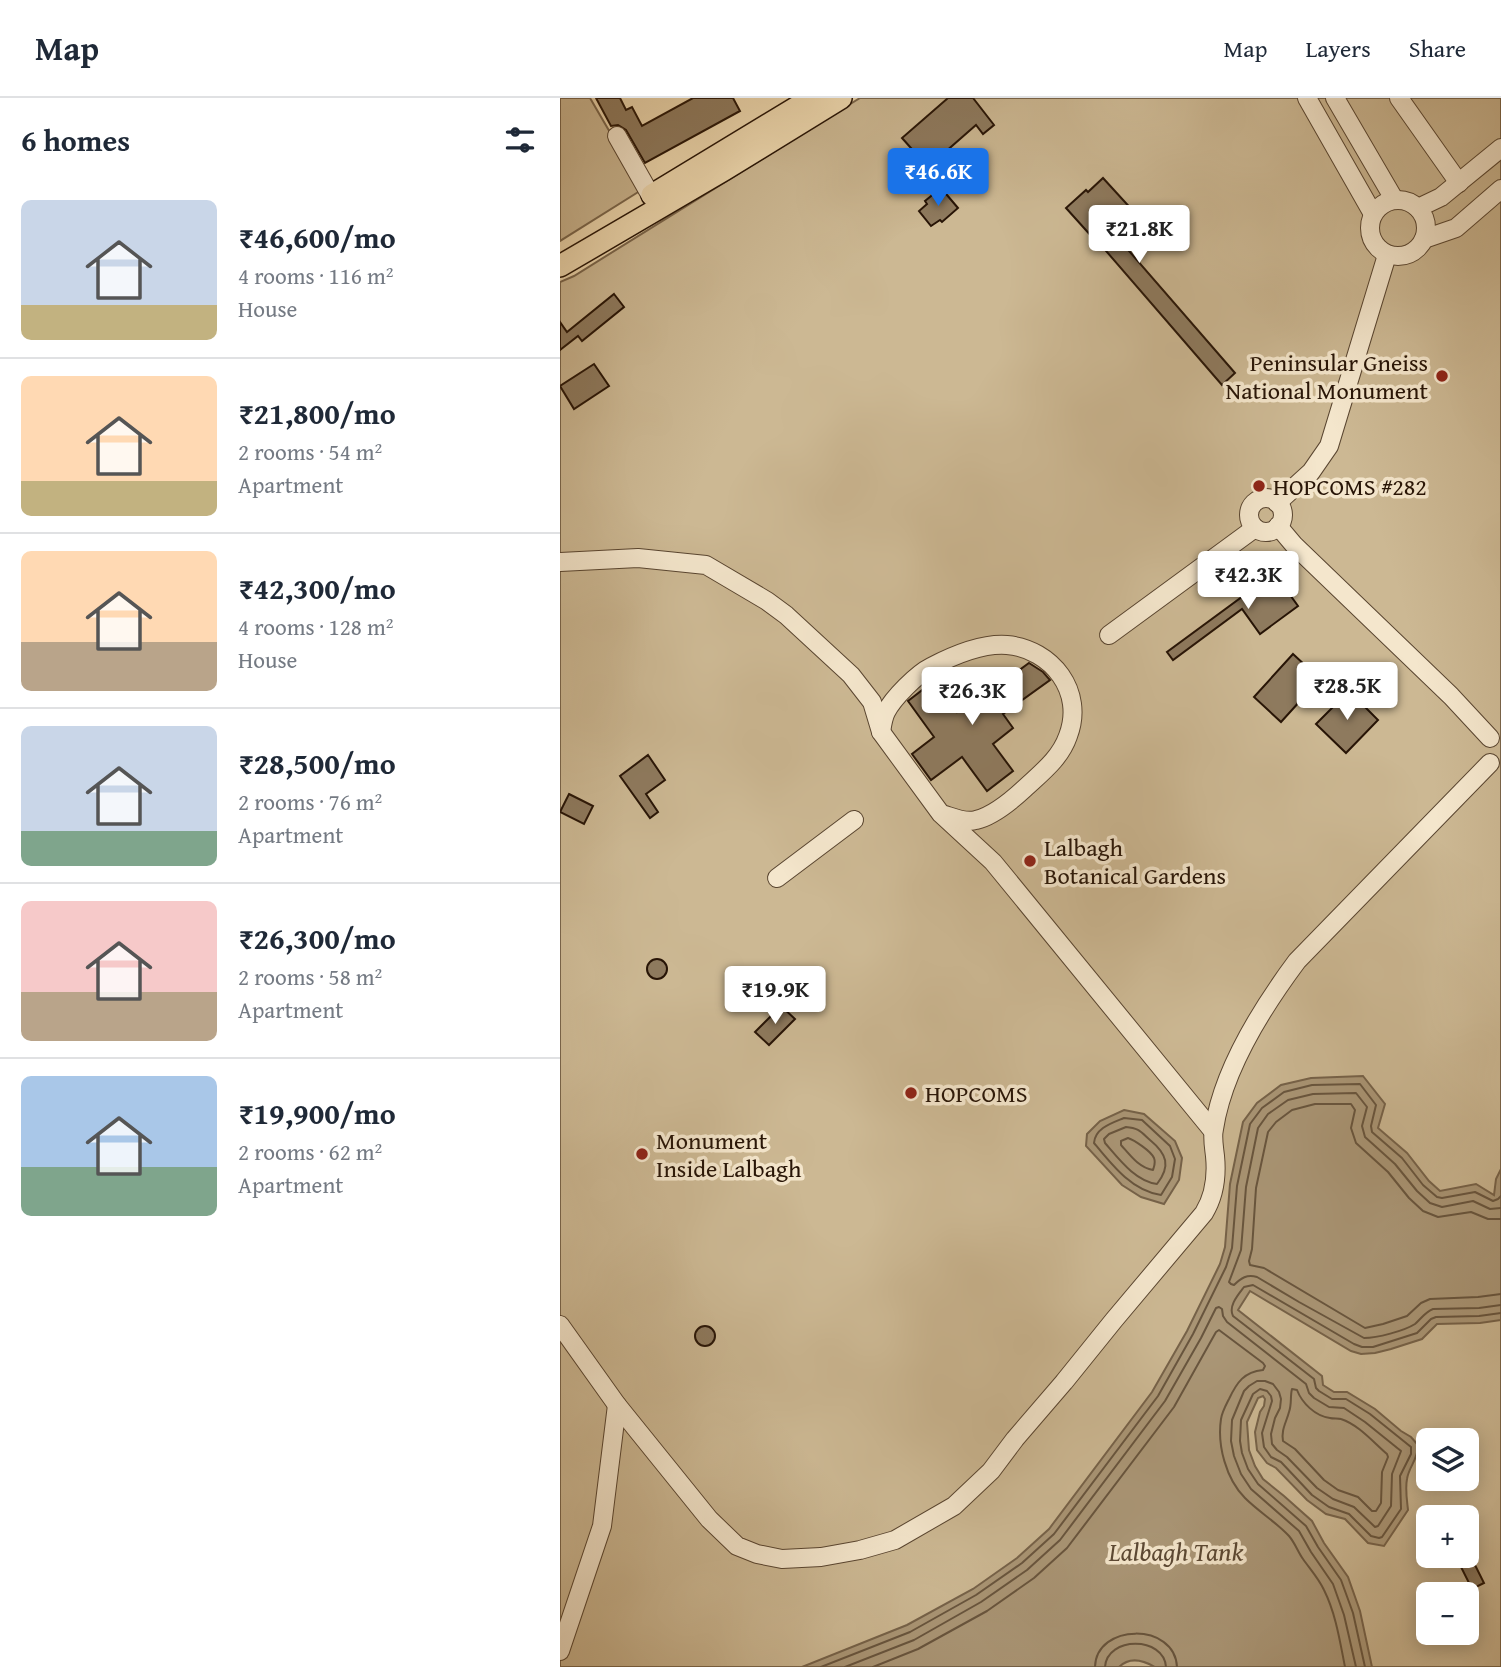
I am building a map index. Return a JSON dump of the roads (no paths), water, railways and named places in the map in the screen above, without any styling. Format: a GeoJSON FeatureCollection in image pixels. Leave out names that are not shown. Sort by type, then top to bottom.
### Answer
{"type":"FeatureCollection","features":[{"type":"Feature","properties":{"kind":"main road"},"geometry":{"type":"LineString","coordinates":[[560,250],[812,98]]}},
{"type":"Feature","properties":{"kind":"main road"},"geometry":{"type":"LineString","coordinates":[[560,266],[841,98]]}},
{"type":"Feature","properties":{"kind":"street"},"geometry":{"type":"LineString","coordinates":[[1307,98],[1373,214]]}},
{"type":"Feature","properties":{"kind":"street"},"geometry":{"type":"LineString","coordinates":[[1335,98],[1394,199]]}},
{"type":"Feature","properties":{"kind":"street"},"geometry":{"type":"LineString","coordinates":[[1398,98],[1459,183]]}},
{"type":"Feature","properties":{"kind":"street"},"geometry":{"type":"LineString","coordinates":[[617,136],[651,196]]}},
{"type":"Feature","properties":{"kind":"street"},"geometry":{"type":"LineString","coordinates":[[1418,208],[1441,197],[1501,148]]}},
{"type":"Feature","properties":{"kind":"street"},"geometry":{"type":"LineString","coordinates":[[1424,239],[1456,228],[1501,190]]}},
{"type":"Feature","properties":{"kind":"street"},"geometry":{"type":"LineString","coordinates":[[1394,199],[1409,201],[1418,208],[1426,221],[1424,239],[1411,253],[1402,256],[1387,255],[1371,240],[1369,231],[1373,214],[1380,205],[1394,199]]}},
{"type":"Feature","properties":{"kind":"street"},"geometry":{"type":"LineString","coordinates":[[1277,503],[1311,472],[1328,446],[1387,255]]}},
{"type":"Feature","properties":{"kind":"street"},"geometry":{"type":"LineString","coordinates":[[1265,498],[1277,503],[1282,514],[1278,526],[1266,532],[1255,528],[1249,516],[1254,503],[1265,498]]}},
{"type":"Feature","properties":{"kind":"street"},"geometry":{"type":"LineString","coordinates":[[560,1325],[617,1405],[709,1519],[737,1546],[757,1554],[782,1559],[821,1557],[895,1540],[954,1506],[991,1471],[1211,1202],[1216,1172],[1213,1131],[1226,1082],[1258,1017],[1291,969],[1496,764],[1486,758],[1484,751],[1485,746],[1496,737],[1294,545],[1278,526]]}},
{"type":"Feature","properties":{"kind":"street"},"geometry":{"type":"LineString","coordinates":[[1109,635],[1255,528]]}},
{"type":"Feature","properties":{"kind":"street"},"geometry":{"type":"LineString","coordinates":[[560,562],[638,558],[706,565],[786,615],[851,675],[872,702],[881,732],[941,814],[993,862],[1213,1131]]}},
{"type":"Feature","properties":{"kind":"street"},"geometry":{"type":"LineString","coordinates":[[881,732],[886,712],[897,696],[929,668],[963,654],[990,646],[1023,648],[1042,658],[1059,672],[1072,699],[1072,717],[1069,735],[1051,764],[1015,797],[992,813],[974,821],[941,814]]}},
{"type":"Feature","properties":{"kind":"street"},"geometry":{"type":"LineString","coordinates":[[777,878],[854,820]]}},
{"type":"Feature","properties":{"kind":"street"},"geometry":{"type":"LineString","coordinates":[[560,1651],[602,1526],[617,1405]]}},
{"type":"Feature","properties":{"kind":"water","name":"Lalbagh Tank"},"geometry":{"type":"Polygon","coordinates":[[[1363,1076],[1385,1104],[1378,1128],[1407,1153],[1440,1191],[1476,1184],[1494,1195],[1496,1179],[1501,1169],[1501,1320],[1437,1324],[1422,1339],[1375,1353],[1361,1354],[1351,1351],[1250,1291],[1238,1310],[1322,1376],[1323,1385],[1334,1392],[1347,1392],[1375,1409],[1416,1443],[1416,1457],[1407,1479],[1408,1510],[1384,1546],[1368,1543],[1345,1519],[1326,1514],[1307,1500],[1276,1468],[1267,1463],[1257,1450],[1255,1432],[1264,1406],[1263,1396],[1258,1398],[1247,1422],[1249,1450],[1263,1479],[1312,1521],[1348,1577],[1360,1611],[1372,1667],[1155,1667],[1137,1660],[1128,1661],[1119,1667],[802,1667],[907,1625],[973,1589],[1017,1558],[1049,1529],[1152,1392],[1187,1331],[1220,1264],[1225,1247],[1230,1184],[1243,1122],[1257,1103],[1281,1085],[1311,1078],[1363,1076]]]}},
{"type":"Feature","properties":{"kind":"water"},"geometry":{"type":"Polygon","coordinates":[[[1124,1110],[1144,1114],[1175,1141],[1182,1158],[1179,1180],[1164,1204],[1141,1197],[1122,1185],[1086,1146],[1087,1134],[1100,1121],[1124,1110]]]}},
{"type":"Feature","properties":{"kind":"place","name":"Peninsular Gneiss National Monument"},"geometry":{"type":"Point","coordinates":[1442,376]}},
{"type":"Feature","properties":{"kind":"place","name":"HOPCOMS #282"},"geometry":{"type":"Point","coordinates":[1259,486]}},
{"type":"Feature","properties":{"kind":"place","name":"Lalbagh Botanical Gardens"},"geometry":{"type":"Point","coordinates":[1030,861]}},
{"type":"Feature","properties":{"kind":"place","name":"HOPCOMS"},"geometry":{"type":"Point","coordinates":[911,1093]}},
{"type":"Feature","properties":{"kind":"place","name":"Monument Inside Lalbagh"},"geometry":{"type":"Point","coordinates":[642,1154]}}]}
